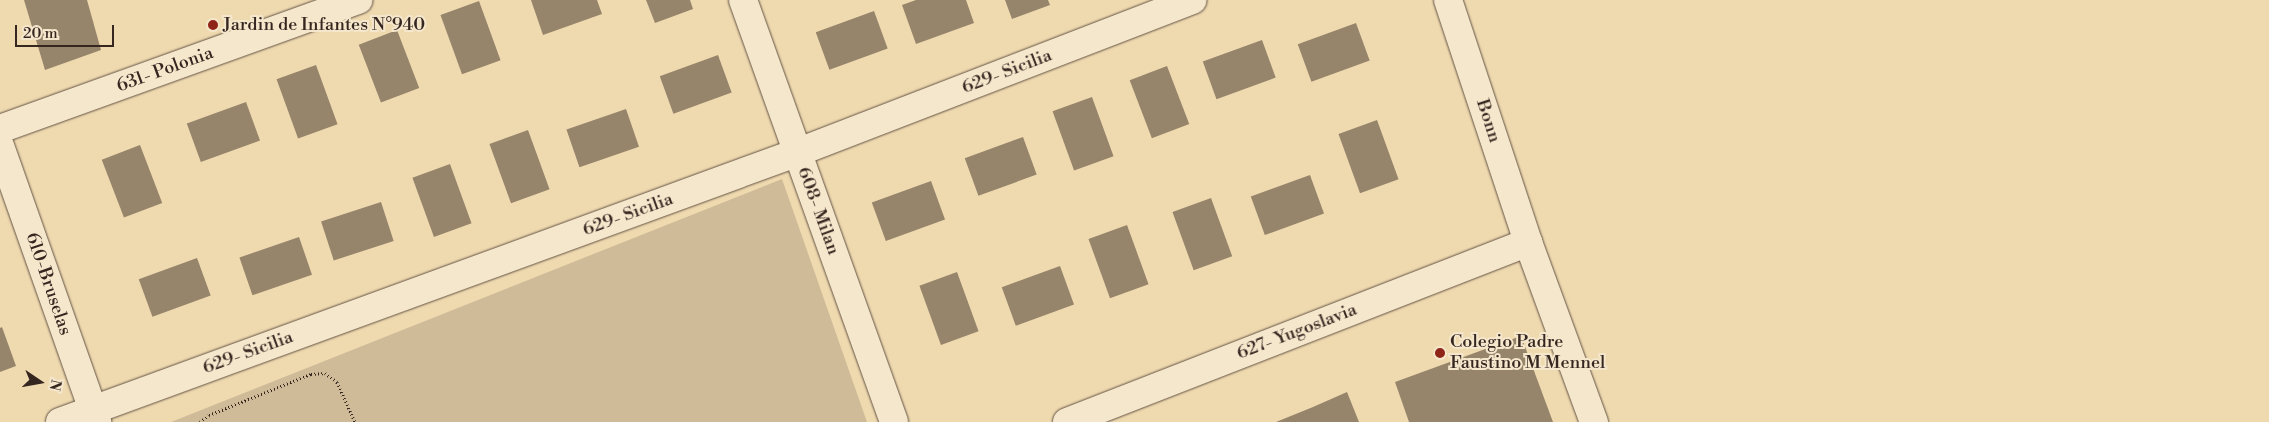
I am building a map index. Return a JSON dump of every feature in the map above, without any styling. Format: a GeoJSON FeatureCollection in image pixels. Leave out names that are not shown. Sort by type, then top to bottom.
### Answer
{"type":"FeatureCollection","features":[{"type":"Feature","properties":{"kind":"street","name":"631- Polonia"},"geometry":{"type":"LineString","coordinates":[[0,129],[358,0]]}},
{"type":"Feature","properties":{"kind":"street","name":"608- Milan"},"geometry":{"type":"LineString","coordinates":[[743,0],[796,153],[894,422]]}},
{"type":"Feature","properties":{"kind":"street","name":"629- Sicilia"},"geometry":{"type":"LineString","coordinates":[[60,422],[95,416],[796,153],[1193,0]]}},
{"type":"Feature","properties":{"kind":"street","name":"Bonn"},"geometry":{"type":"LineString","coordinates":[[1448,0],[1528,242],[1594,422]]}},
{"type":"Feature","properties":{"kind":"street","name":"610-Bruselas"},"geometry":{"type":"LineString","coordinates":[[0,146],[95,416]]}},
{"type":"Feature","properties":{"kind":"street","name":"627- Yugoslavia"},"geometry":{"type":"LineString","coordinates":[[1067,422],[1528,242]]}},
{"type":"Feature","properties":{"kind":"path"},"geometry":{"type":"LineString","coordinates":[[200,422],[209,414],[311,374],[325,373],[337,382],[355,422]]}},
{"type":"Feature","properties":{"kind":"shaded area"},"geometry":{"type":"Polygon","coordinates":[[[782,179],[867,422],[171,422],[782,179]]]}},
{"type":"Feature","properties":{"kind":"building"},"geometry":{"type":"Polygon","coordinates":[[[24,0],[87,0],[101,50],[45,70],[24,0]]]}},
{"type":"Feature","properties":{"kind":"building"},"geometry":{"type":"Polygon","coordinates":[[[531,0],[597,0],[602,14],[543,35],[531,0]]]}},
{"type":"Feature","properties":{"kind":"building"},"geometry":{"type":"Polygon","coordinates":[[[646,0],[690,0],[693,9],[655,23],[646,0]]]}},
{"type":"Feature","properties":{"kind":"building"},"geometry":{"type":"Polygon","coordinates":[[[916,0],[966,0],[974,23],[916,44],[902,5],[916,0]]]}},
{"type":"Feature","properties":{"kind":"building"},"geometry":{"type":"Polygon","coordinates":[[[1005,0],[1048,0],[1050,5],[1012,19],[1005,0]]]}},
{"type":"Feature","properties":{"kind":"building"},"geometry":{"type":"Polygon","coordinates":[[[479,1],[501,60],[462,74],[440,15],[479,1]]]}},
{"type":"Feature","properties":{"kind":"building"},"geometry":{"type":"Polygon","coordinates":[[[874,11],[888,49],[829,70],[816,32],[874,11]]]}},
{"type":"Feature","properties":{"kind":"building"},"geometry":{"type":"Polygon","coordinates":[[[1356,23],[1370,61],[1311,82],[1298,44],[1356,23]]]}},
{"type":"Feature","properties":{"kind":"building"},"geometry":{"type":"Polygon","coordinates":[[[397,30],[419,88],[381,103],[359,45],[397,30]]]}},
{"type":"Feature","properties":{"kind":"building"},"geometry":{"type":"Polygon","coordinates":[[[1262,40],[1276,78],[1216,99],[1203,62],[1262,40]]]}},
{"type":"Feature","properties":{"kind":"building"},"geometry":{"type":"Polygon","coordinates":[[[718,55],[732,93],[673,114],[660,76],[718,55]]]}},
{"type":"Feature","properties":{"kind":"building"},"geometry":{"type":"Polygon","coordinates":[[[316,65],[338,124],[298,139],[277,79],[316,65]]]}},
{"type":"Feature","properties":{"kind":"building"},"geometry":{"type":"Polygon","coordinates":[[[1167,66],[1189,124],[1152,138],[1130,80],[1167,66]]]}},
{"type":"Feature","properties":{"kind":"building"},"geometry":{"type":"Polygon","coordinates":[[[1092,97],[1114,156],[1074,171],[1053,111],[1092,97]]]}},
{"type":"Feature","properties":{"kind":"building"},"geometry":{"type":"Polygon","coordinates":[[[246,102],[260,141],[201,162],[187,124],[246,102]]]}},
{"type":"Feature","properties":{"kind":"building"},"geometry":{"type":"Polygon","coordinates":[[[626,109],[639,147],[579,167],[566,130],[626,109]]]}},
{"type":"Feature","properties":{"kind":"building"},"geometry":{"type":"Polygon","coordinates":[[[1377,120],[1399,179],[1360,193],[1338,134],[1377,120]]]}},
{"type":"Feature","properties":{"kind":"building"},"geometry":{"type":"Polygon","coordinates":[[[528,130],[550,189],[511,203],[489,144],[528,130]]]}},
{"type":"Feature","properties":{"kind":"building"},"geometry":{"type":"Polygon","coordinates":[[[1023,137],[1037,175],[978,196],[965,158],[1023,137]]]}},
{"type":"Feature","properties":{"kind":"building"},"geometry":{"type":"Polygon","coordinates":[[[140,145],[162,203],[124,218],[102,160],[140,145]]]}},
{"type":"Feature","properties":{"kind":"building"},"geometry":{"type":"Polygon","coordinates":[[[450,164],[472,223],[434,237],[412,178],[450,164]]]}},
{"type":"Feature","properties":{"kind":"building"},"geometry":{"type":"Polygon","coordinates":[[[1310,175],[1324,214],[1265,235],[1251,197],[1310,175]]]}},
{"type":"Feature","properties":{"kind":"building"},"geometry":{"type":"Polygon","coordinates":[[[931,181],[945,220],[886,241],[872,203],[931,181]]]}},
{"type":"Feature","properties":{"kind":"building"},"geometry":{"type":"Polygon","coordinates":[[[1211,198],[1232,256],[1194,270],[1172,212],[1211,198]]]}},
{"type":"Feature","properties":{"kind":"building"},"geometry":{"type":"Polygon","coordinates":[[[381,202],[394,241],[334,260],[321,221],[381,202]]]}},
{"type":"Feature","properties":{"kind":"building"},"geometry":{"type":"Polygon","coordinates":[[[1127,225],[1149,284],[1110,298],[1088,239],[1127,225]]]}},
{"type":"Feature","properties":{"kind":"building"},"geometry":{"type":"Polygon","coordinates":[[[299,237],[312,275],[252,295],[239,258],[299,237]]]}},
{"type":"Feature","properties":{"kind":"building"},"geometry":{"type":"Polygon","coordinates":[[[197,258],[211,296],[152,317],[139,279],[197,258]]]}},
{"type":"Feature","properties":{"kind":"building"},"geometry":{"type":"Polygon","coordinates":[[[1060,266],[1074,305],[1016,326],[1002,287],[1060,266]]]}},
{"type":"Feature","properties":{"kind":"building"},"geometry":{"type":"Polygon","coordinates":[[[957,272],[979,331],[941,345],[919,286],[957,272]]]}},
{"type":"Feature","properties":{"kind":"building"},"geometry":{"type":"Polygon","coordinates":[[[2,327],[16,366],[0,372],[0,328],[2,327]]]}},
{"type":"Feature","properties":{"kind":"building"},"geometry":{"type":"Polygon","coordinates":[[[1521,336],[1553,422],[1409,422],[1395,382],[1521,336]]]}},
{"type":"Feature","properties":{"kind":"building"},"geometry":{"type":"Polygon","coordinates":[[[1347,392],[1359,422],[1276,422],[1313,407],[1347,392]]]}},
{"type":"Feature","properties":{"kind":"place","name":"Jardin de Infantes N°940"},"geometry":{"type":"Point","coordinates":[213,25]}},
{"type":"Feature","properties":{"kind":"place","name":"Colegio Padre Faustino M Mennel"},"geometry":{"type":"Point","coordinates":[1440,353]}}]}
